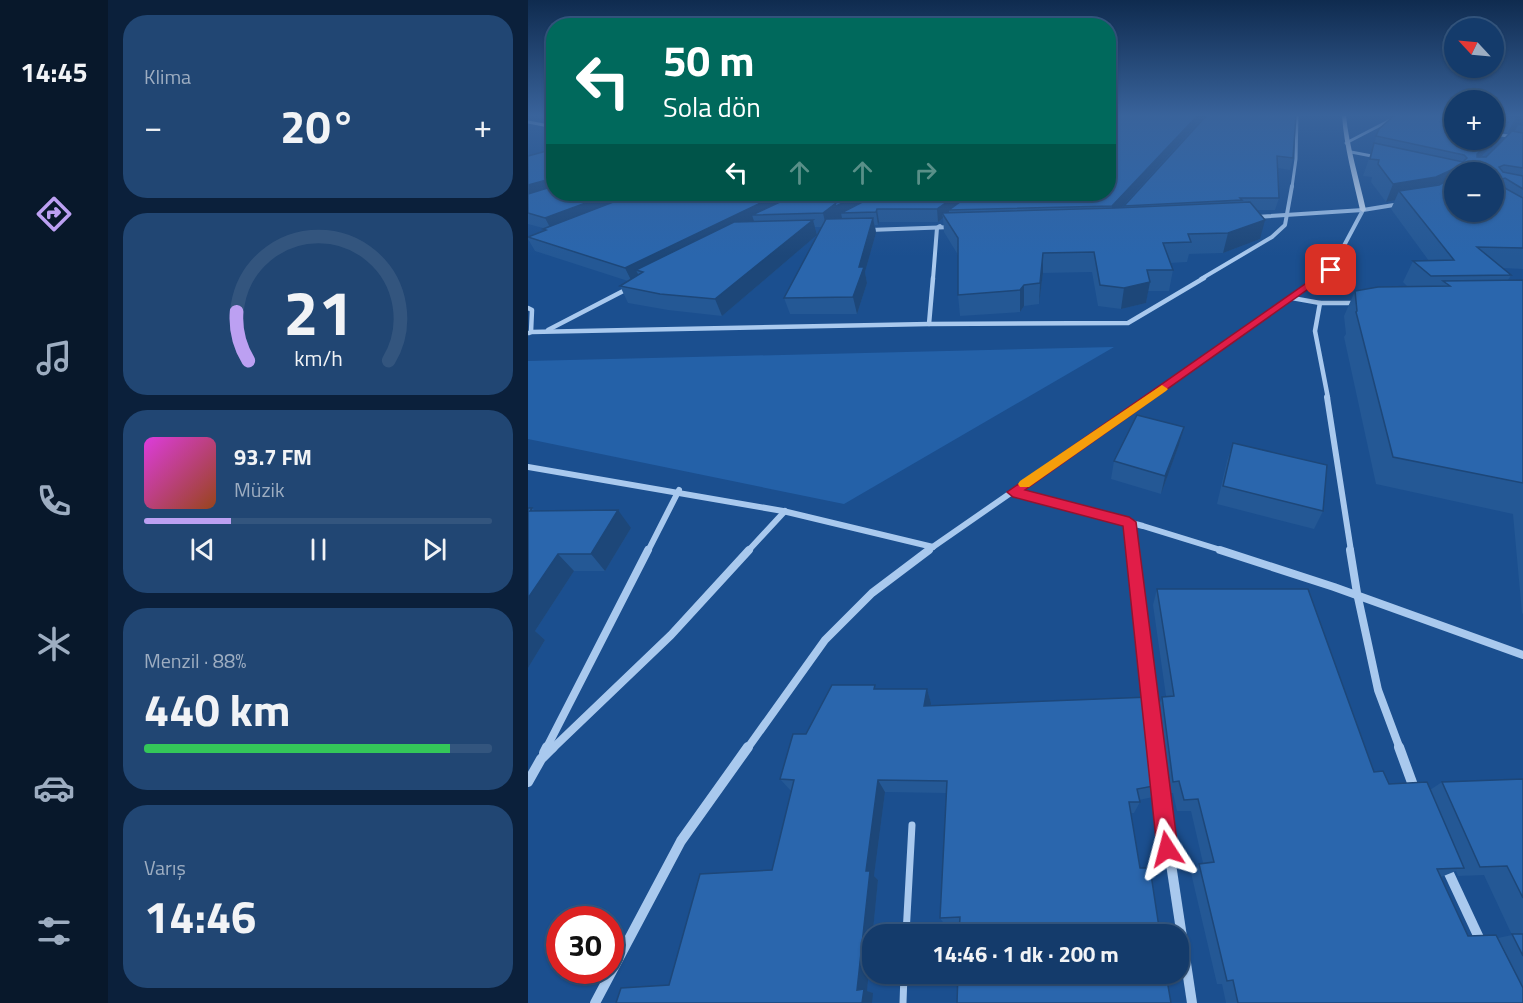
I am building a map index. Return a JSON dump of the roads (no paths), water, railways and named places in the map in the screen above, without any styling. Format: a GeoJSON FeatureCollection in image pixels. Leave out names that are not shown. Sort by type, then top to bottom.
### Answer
{"type":"FeatureCollection","features":[{"type":"Feature","properties":{"kind":"street"},"geometry":{"type":"LineString","coordinates":[[528,308],[532,310],[530,333],[929,324],[1128,323],[1272,237],[1285,225],[1296,162]]}},
{"type":"Feature","properties":{"kind":"street"},"geometry":{"type":"LineString","coordinates":[[595,1003],[681,841],[825,640],[872,593],[933,547],[1331,270],[1363,210],[1353,162]]}},
{"type":"Feature","properties":{"kind":"street"},"geometry":{"type":"LineString","coordinates":[[1253,217],[1363,210],[1407,203]]}},
{"type":"Feature","properties":{"kind":"street"},"geometry":{"type":"LineString","coordinates":[[929,324],[937,228],[946,221]]}},
{"type":"Feature","properties":{"kind":"street"},"geometry":{"type":"LineString","coordinates":[[860,230],[961,227]]}},
{"type":"Feature","properties":{"kind":"street"},"geometry":{"type":"LineString","coordinates":[[546,331],[630,287]]}},
{"type":"Feature","properties":{"kind":"street"},"geometry":{"type":"LineString","coordinates":[[1292,298],[1320,303],[1368,303]]}},
{"type":"Feature","properties":{"kind":"street"},"geometry":{"type":"LineString","coordinates":[[1320,303],[1315,331],[1325,381],[1357,593],[1378,690],[1417,797]]}},
{"type":"Feature","properties":{"kind":"street"},"geometry":{"type":"LineString","coordinates":[[528,467],[679,490],[854,525],[933,547]]}},
{"type":"Feature","properties":{"kind":"street"},"geometry":{"type":"LineString","coordinates":[[528,782],[679,490]]}},
{"type":"Feature","properties":{"kind":"street"},"geometry":{"type":"LineString","coordinates":[[1013,492],[1129,522],[1357,593],[1523,655]]}},
{"type":"Feature","properties":{"kind":"street"},"geometry":{"type":"LineString","coordinates":[[541,759],[671,635],[785,511]]}},
{"type":"Feature","properties":{"kind":"street"},"geometry":{"type":"LineString","coordinates":[[1129,522],[1150,711]]}},
{"type":"Feature","properties":{"kind":"street"},"geometry":{"type":"LineString","coordinates":[[1157,770],[1192,1003]]}},
{"type":"Feature","properties":{"kind":"street"},"geometry":{"type":"LineString","coordinates":[[1444,862],[1484,949]]}},
{"type":"Feature","properties":{"kind":"lane"},"geometry":{"type":"LineString","coordinates":[[907,924],[912,825]]}},
{"type":"Feature","properties":{"kind":"lane"},"geometry":{"type":"LineString","coordinates":[[903,1003],[904,984]]}}]}
